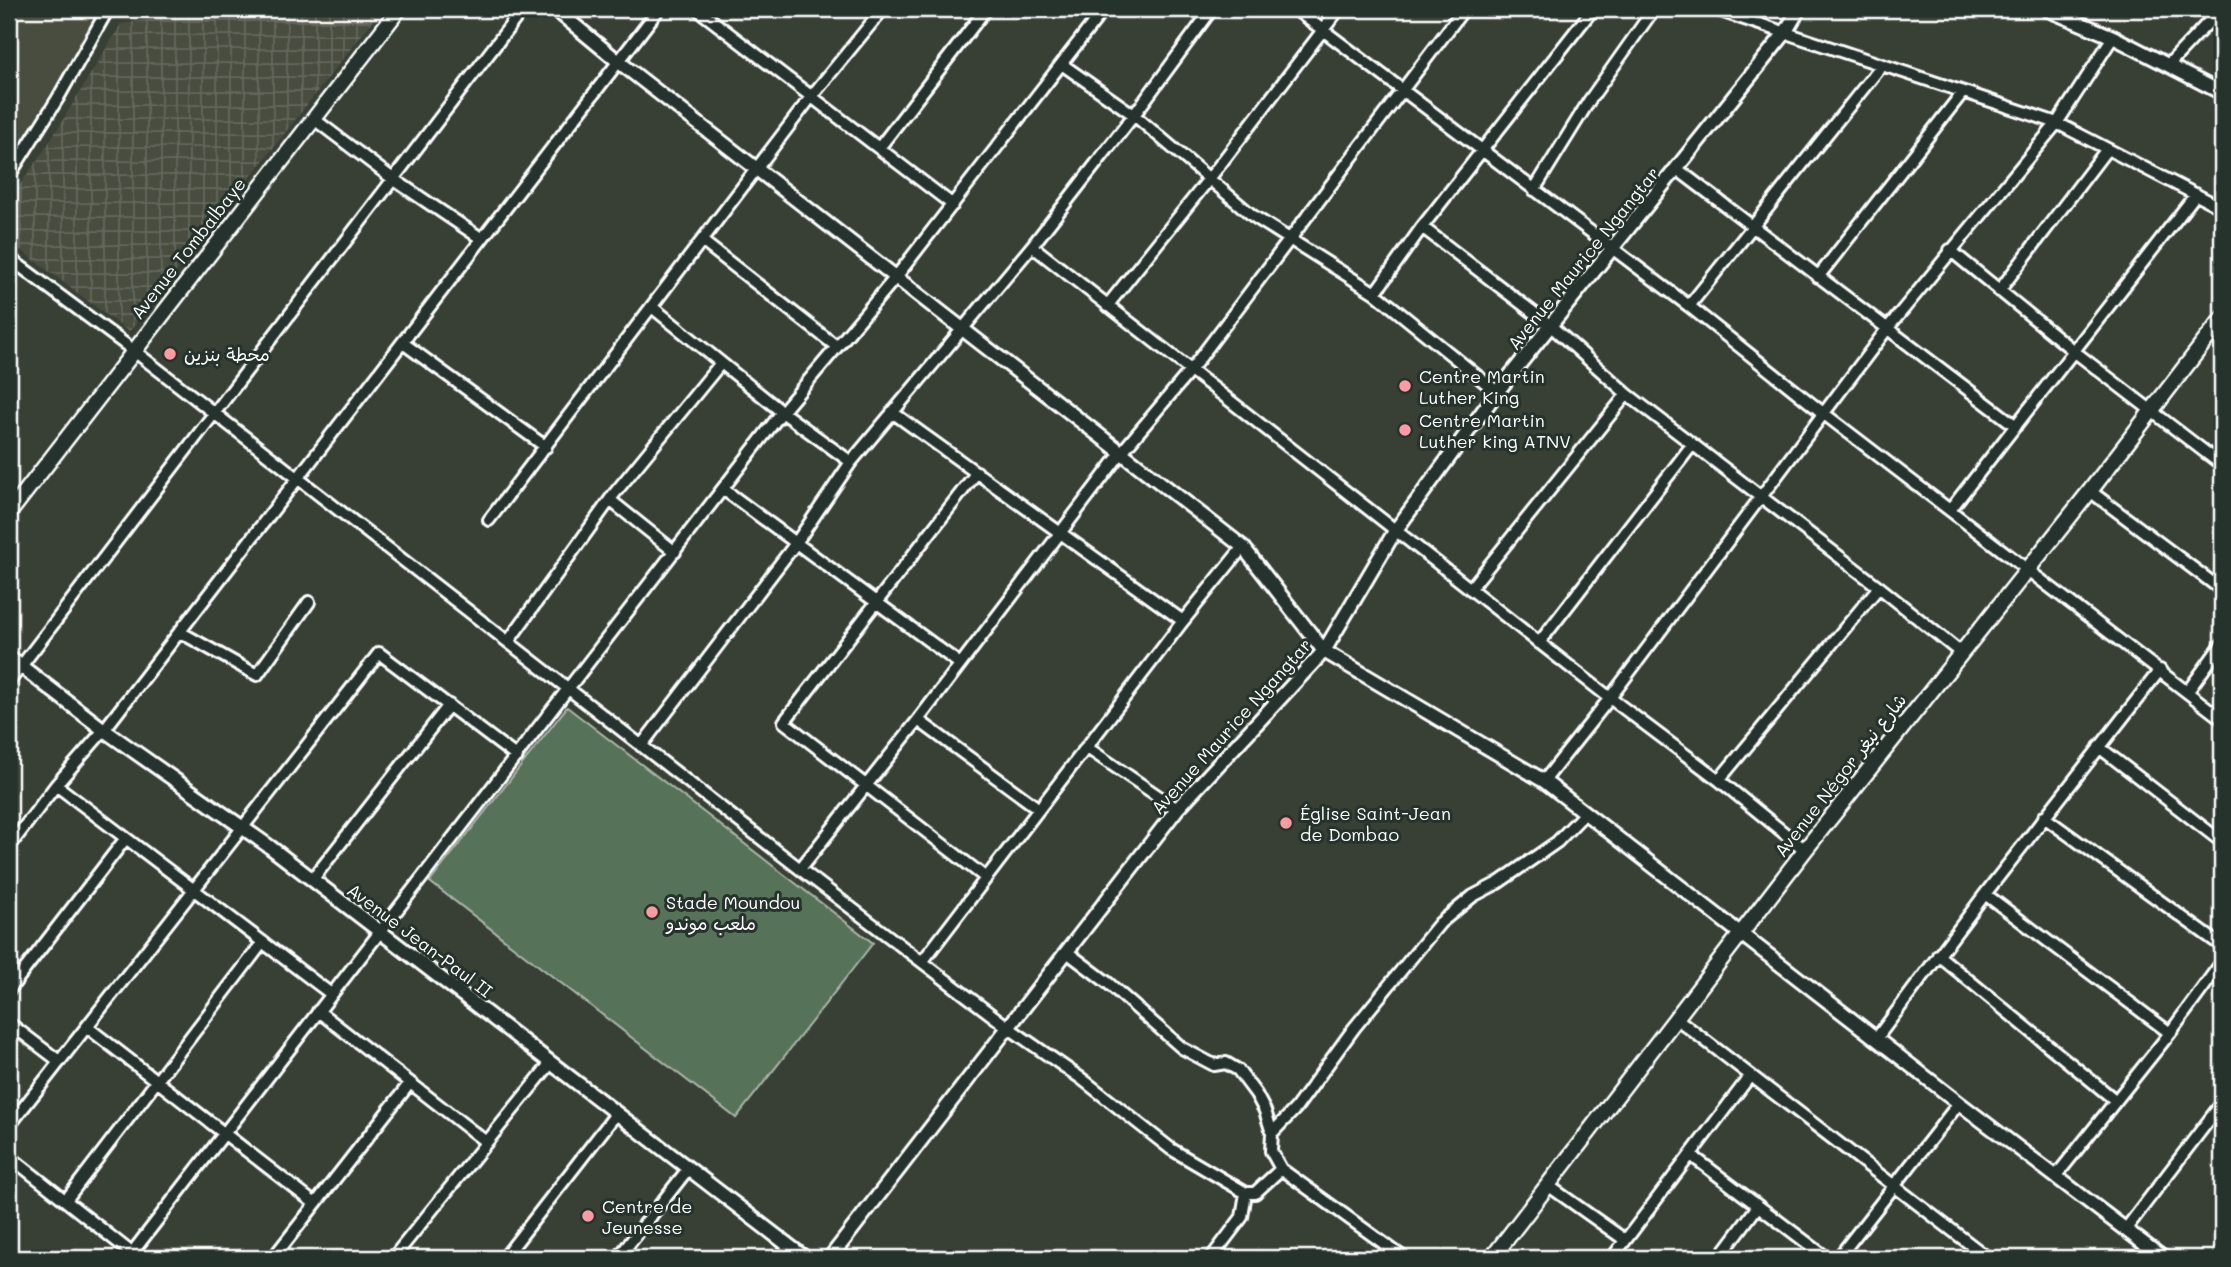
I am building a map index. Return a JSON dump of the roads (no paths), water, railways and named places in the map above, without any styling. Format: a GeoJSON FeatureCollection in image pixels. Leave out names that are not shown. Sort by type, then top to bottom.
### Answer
{"type":"FeatureCollection","features":[{"type":"Feature","properties":{"kind":"main road","name":"Avenue Tombalbaye"},"geometry":{"type":"LineString","coordinates":[[9,513],[399,9]]}},
{"type":"Feature","properties":{"kind":"main road","name":"Avenue Négor شارع نيغر"},"geometry":{"type":"LineString","coordinates":[[1492,1258],[1805,850],[2090,491],[2222,318]]}},
{"type":"Feature","properties":{"kind":"street"},"geometry":{"type":"LineString","coordinates":[[9,176],[58,98],[107,10],[122,9]]}},
{"type":"Feature","properties":{"kind":"street"},"geometry":{"type":"LineString","coordinates":[[9,682],[523,9]]}},
{"type":"Feature","properties":{"kind":"street"},"geometry":{"type":"LineString","coordinates":[[555,9],[619,62],[1243,547],[1324,651],[1544,782],[2163,1258]]}},
{"type":"Feature","properties":{"kind":"street"},"geometry":{"type":"LineString","coordinates":[[9,847],[56,785],[104,730],[659,9]]}},
{"type":"Feature","properties":{"kind":"street"},"geometry":{"type":"LineString","coordinates":[[697,9],[953,205]]}},
{"type":"Feature","properties":{"kind":"street"},"geometry":{"type":"LineString","coordinates":[[489,520],[811,97],[883,9]]}},
{"type":"Feature","properties":{"kind":"street"},"geometry":{"type":"LineString","coordinates":[[879,148],[986,9]]}},
{"type":"Feature","properties":{"kind":"street"},"geometry":{"type":"LineString","coordinates":[[9,1156],[66,1200],[132,1257],[223,1134],[782,412],[896,277],[1104,9]]}},
{"type":"Feature","properties":{"kind":"street"},"geometry":{"type":"LineString","coordinates":[[641,746],[796,544],[851,462],[1031,246],[1134,115],[1212,9]]}},
{"type":"Feature","properties":{"kind":"street"},"geometry":{"type":"LineString","coordinates":[[1295,9],[1689,306],[1823,413],[2222,719]]}},
{"type":"Feature","properties":{"kind":"street"},"geometry":{"type":"LineString","coordinates":[[1107,306],[1209,179],[1339,9]]}},
{"type":"Feature","properties":{"kind":"street"},"geometry":{"type":"LineString","coordinates":[[800,870],[1121,453],[1190,371],[1464,9]]}},
{"type":"Feature","properties":{"kind":"street"},"geometry":{"type":"LineString","coordinates":[[1376,293],[1422,227],[1593,9]]}},
{"type":"Feature","properties":{"kind":"street"},"geometry":{"type":"LineString","coordinates":[[1534,190],[1589,102],[1654,9]]}},
{"type":"Feature","properties":{"kind":"street"},"geometry":{"type":"LineString","coordinates":[[1714,9],[2057,123],[2222,208]]}},
{"type":"Feature","properties":{"kind":"street","name":"Avenue Maurice Ngangtar"},"geometry":{"type":"LineString","coordinates":[[830,1258],[1177,809],[1324,651],[1395,531],[1497,392],[1785,33],[1799,9]]}},
{"type":"Feature","properties":{"kind":"street"},"geometry":{"type":"LineString","coordinates":[[2046,9],[2113,37],[2222,93]]}},
{"type":"Feature","properties":{"kind":"street"},"geometry":{"type":"LineString","coordinates":[[2168,65],[2221,9]]}},
{"type":"Feature","properties":{"kind":"street"},"geometry":{"type":"LineString","coordinates":[[1544,782],[1887,329],[2057,123],[2113,37]]}},
{"type":"Feature","properties":{"kind":"street"},"geometry":{"type":"LineString","coordinates":[[1063,65],[1134,115],[1252,216],[1376,293],[1497,392]]}},
{"type":"Feature","properties":{"kind":"street"},"geometry":{"type":"LineString","coordinates":[[1689,306],[1882,65]]}},
{"type":"Feature","properties":{"kind":"street"},"geometry":{"type":"LineString","coordinates":[[1818,277],[1964,92]]}},
{"type":"Feature","properties":{"kind":"street"},"geometry":{"type":"LineString","coordinates":[[314,119],[393,179],[482,239]]}},
{"type":"Feature","properties":{"kind":"street"},"geometry":{"type":"LineString","coordinates":[[1999,290],[2107,149]]}},
{"type":"Feature","properties":{"kind":"street"},"geometry":{"type":"LineString","coordinates":[[1677,169],[2016,426]]}},
{"type":"Feature","properties":{"kind":"street"},"geometry":{"type":"LineString","coordinates":[[1950,510],[2196,194]]}},
{"type":"Feature","properties":{"kind":"street"},"geometry":{"type":"LineString","coordinates":[[1422,227],[1550,326],[1627,394],[1961,653]]}},
{"type":"Feature","properties":{"kind":"street"},"geometry":{"type":"LineString","coordinates":[[702,242],[836,346]]}},
{"type":"Feature","properties":{"kind":"street"},"geometry":{"type":"LineString","coordinates":[[1031,246],[1539,643],[1719,780],[1805,850]]}},
{"type":"Feature","properties":{"kind":"street"},"geometry":{"type":"LineString","coordinates":[[1950,250],[2075,352],[2222,465]]}},
{"type":"Feature","properties":{"kind":"street"},"geometry":{"type":"LineString","coordinates":[[9,258],[133,350],[800,870],[1009,1028],[1082,1079],[1171,1149],[1246,1194],[1255,1193],[1281,1169]]}},
{"type":"Feature","properties":{"kind":"street"},"geometry":{"type":"LineString","coordinates":[[652,307],[782,412],[851,462]]}},
{"type":"Feature","properties":{"kind":"street"},"geometry":{"type":"LineString","coordinates":[[403,343],[545,447]]}},
{"type":"Feature","properties":{"kind":"street"},"geometry":{"type":"LineString","coordinates":[[508,642],[610,500],[721,363]]}},
{"type":"Feature","properties":{"kind":"street"},"geometry":{"type":"LineString","coordinates":[[1470,589],[1627,394]]}},
{"type":"Feature","properties":{"kind":"street"},"geometry":{"type":"LineString","coordinates":[[892,412],[1183,621]]}},
{"type":"Feature","properties":{"kind":"street"},"geometry":{"type":"LineString","coordinates":[[1539,643],[1692,445]]}},
{"type":"Feature","properties":{"kind":"street"},"geometry":{"type":"LineString","coordinates":[[977,472],[784,722],[986,878]]}},
{"type":"Feature","properties":{"kind":"street"},"geometry":{"type":"LineString","coordinates":[[723,489],[960,664]]}},
{"type":"Feature","properties":{"kind":"street"},"geometry":{"type":"LineString","coordinates":[[2090,491],[2222,590]]}},
{"type":"Feature","properties":{"kind":"street"},"geometry":{"type":"LineString","coordinates":[[610,500],[675,552]]}},
{"type":"Feature","properties":{"kind":"street"},"geometry":{"type":"LineString","coordinates":[[922,962],[1183,621],[1243,547]]}},
{"type":"Feature","properties":{"kind":"street"},"geometry":{"type":"LineString","coordinates":[[1719,780],[1879,587]]}},
{"type":"Feature","properties":{"kind":"street"},"geometry":{"type":"LineString","coordinates":[[180,632],[257,675],[309,602]]}},
{"type":"Feature","properties":{"kind":"street"},"geometry":{"type":"LineString","coordinates":[[2188,691],[2222,645]]}},
{"type":"Feature","properties":{"kind":"street"},"geometry":{"type":"LineString","coordinates":[[9,1126],[379,653],[517,757]]}},
{"type":"Feature","properties":{"kind":"street","name":"Avenue Jean-Paul II"},"geometry":{"type":"LineString","coordinates":[[9,657],[104,730],[244,827],[805,1258]]}},
{"type":"Feature","properties":{"kind":"street"},"geometry":{"type":"LineString","coordinates":[[1876,1038],[2160,670]]}},
{"type":"Feature","properties":{"kind":"street"},"geometry":{"type":"LineString","coordinates":[[312,880],[449,705]]}},
{"type":"Feature","properties":{"kind":"street"},"geometry":{"type":"LineString","coordinates":[[918,720],[1039,808]]}},
{"type":"Feature","properties":{"kind":"street"},"geometry":{"type":"LineString","coordinates":[[1086,747],[1177,809]]}},
{"type":"Feature","properties":{"kind":"street"},"geometry":{"type":"LineString","coordinates":[[2099,747],[2222,842]]}},
{"type":"Feature","properties":{"kind":"street"},"geometry":{"type":"LineString","coordinates":[[56,785],[331,994]]}},
{"type":"Feature","properties":{"kind":"street"},"geometry":{"type":"LineString","coordinates":[[1272,1133],[1296,1108],[1354,1028],[1440,923],[1473,896],[1498,883],[1557,842],[1586,813]]}},
{"type":"Feature","properties":{"kind":"street"},"geometry":{"type":"LineString","coordinates":[[2044,817],[2222,946]]}},
{"type":"Feature","properties":{"kind":"street"},"geometry":{"type":"LineString","coordinates":[[9,990],[126,838]]}},
{"type":"Feature","properties":{"kind":"street"},"geometry":{"type":"LineString","coordinates":[[1985,894],[2170,1033]]}},
{"type":"Feature","properties":{"kind":"street"},"geometry":{"type":"LineString","coordinates":[[66,1200],[262,942]]}},
{"type":"Feature","properties":{"kind":"street"},"geometry":{"type":"LineString","coordinates":[[1067,952],[1108,983],[1182,1048],[1214,1065],[1226,1063],[1238,1070],[1265,1111],[1272,1133],[1271,1151],[1281,1169],[1404,1258]]}},
{"type":"Feature","properties":{"kind":"street"},"geometry":{"type":"LineString","coordinates":[[1938,955],[2116,1101]]}},
{"type":"Feature","properties":{"kind":"street"},"geometry":{"type":"LineString","coordinates":[[2056,1176],[2170,1033],[2222,962]]}},
{"type":"Feature","properties":{"kind":"street"},"geometry":{"type":"LineString","coordinates":[[318,1011],[486,1142]]}},
{"type":"Feature","properties":{"kind":"street"},"geometry":{"type":"LineString","coordinates":[[1676,1017],[1987,1258]]}},
{"type":"Feature","properties":{"kind":"street"},"geometry":{"type":"LineString","coordinates":[[9,1023],[60,1061]]}},
{"type":"Feature","properties":{"kind":"street"},"geometry":{"type":"LineString","coordinates":[[87,1027],[314,1203]]}},
{"type":"Feature","properties":{"kind":"street"},"geometry":{"type":"LineString","coordinates":[[393,1258],[550,1064]]}},
{"type":"Feature","properties":{"kind":"street"},"geometry":{"type":"LineString","coordinates":[[1612,1258],[1750,1076]]}},
{"type":"Feature","properties":{"kind":"street"},"geometry":{"type":"LineString","coordinates":[[273,1258],[410,1083]]}},
{"type":"Feature","properties":{"kind":"street"},"geometry":{"type":"LineString","coordinates":[[1838,1258],[1959,1103]]}},
{"type":"Feature","properties":{"kind":"street"},"geometry":{"type":"LineString","coordinates":[[2125,1230],[2222,1103]]}},
{"type":"Feature","properties":{"kind":"street"},"geometry":{"type":"LineString","coordinates":[[504,1258],[616,1114]]}},
{"type":"Feature","properties":{"kind":"street"},"geometry":{"type":"LineString","coordinates":[[1691,1155],[1827,1258]]}},
{"type":"Feature","properties":{"kind":"street"},"geometry":{"type":"LineString","coordinates":[[618,1258],[688,1168]]}},
{"type":"Feature","properties":{"kind":"street"},"geometry":{"type":"LineString","coordinates":[[1549,1186],[1625,1240]]}},
{"type":"Feature","properties":{"kind":"street"},"geometry":{"type":"LineString","coordinates":[[1211,1258],[1242,1217],[1246,1194]]}},
{"type":"Feature","properties":{"kind":"street"},"geometry":{"type":"LineString","coordinates":[[1719,1258],[1758,1206]]}},
{"type":"Feature","properties":{"kind":"street"},"geometry":{"type":"LineString","coordinates":[[1965,1258],[1973,1247]]}},
{"type":"Feature","properties":{"kind":"place","name":"محطة بنزين"},"geometry":{"type":"Point","coordinates":[170,354]}},
{"type":"Feature","properties":{"kind":"place","name":"Centre Martin Luther King"},"geometry":{"type":"Point","coordinates":[1405,386]}},
{"type":"Feature","properties":{"kind":"place","name":"Centre Martin Luther king ATNV"},"geometry":{"type":"Point","coordinates":[1405,430]}},
{"type":"Feature","properties":{"kind":"place","name":"Église Saint-Jean de Dombao"},"geometry":{"type":"Point","coordinates":[1286,823]}},
{"type":"Feature","properties":{"kind":"place","name":"Stade Moundou ملعب موندو"},"geometry":{"type":"Point","coordinates":[652,912]}},
{"type":"Feature","properties":{"kind":"place","name":"Centre de Jeunesse"},"geometry":{"type":"Point","coordinates":[588,1216]}}]}
